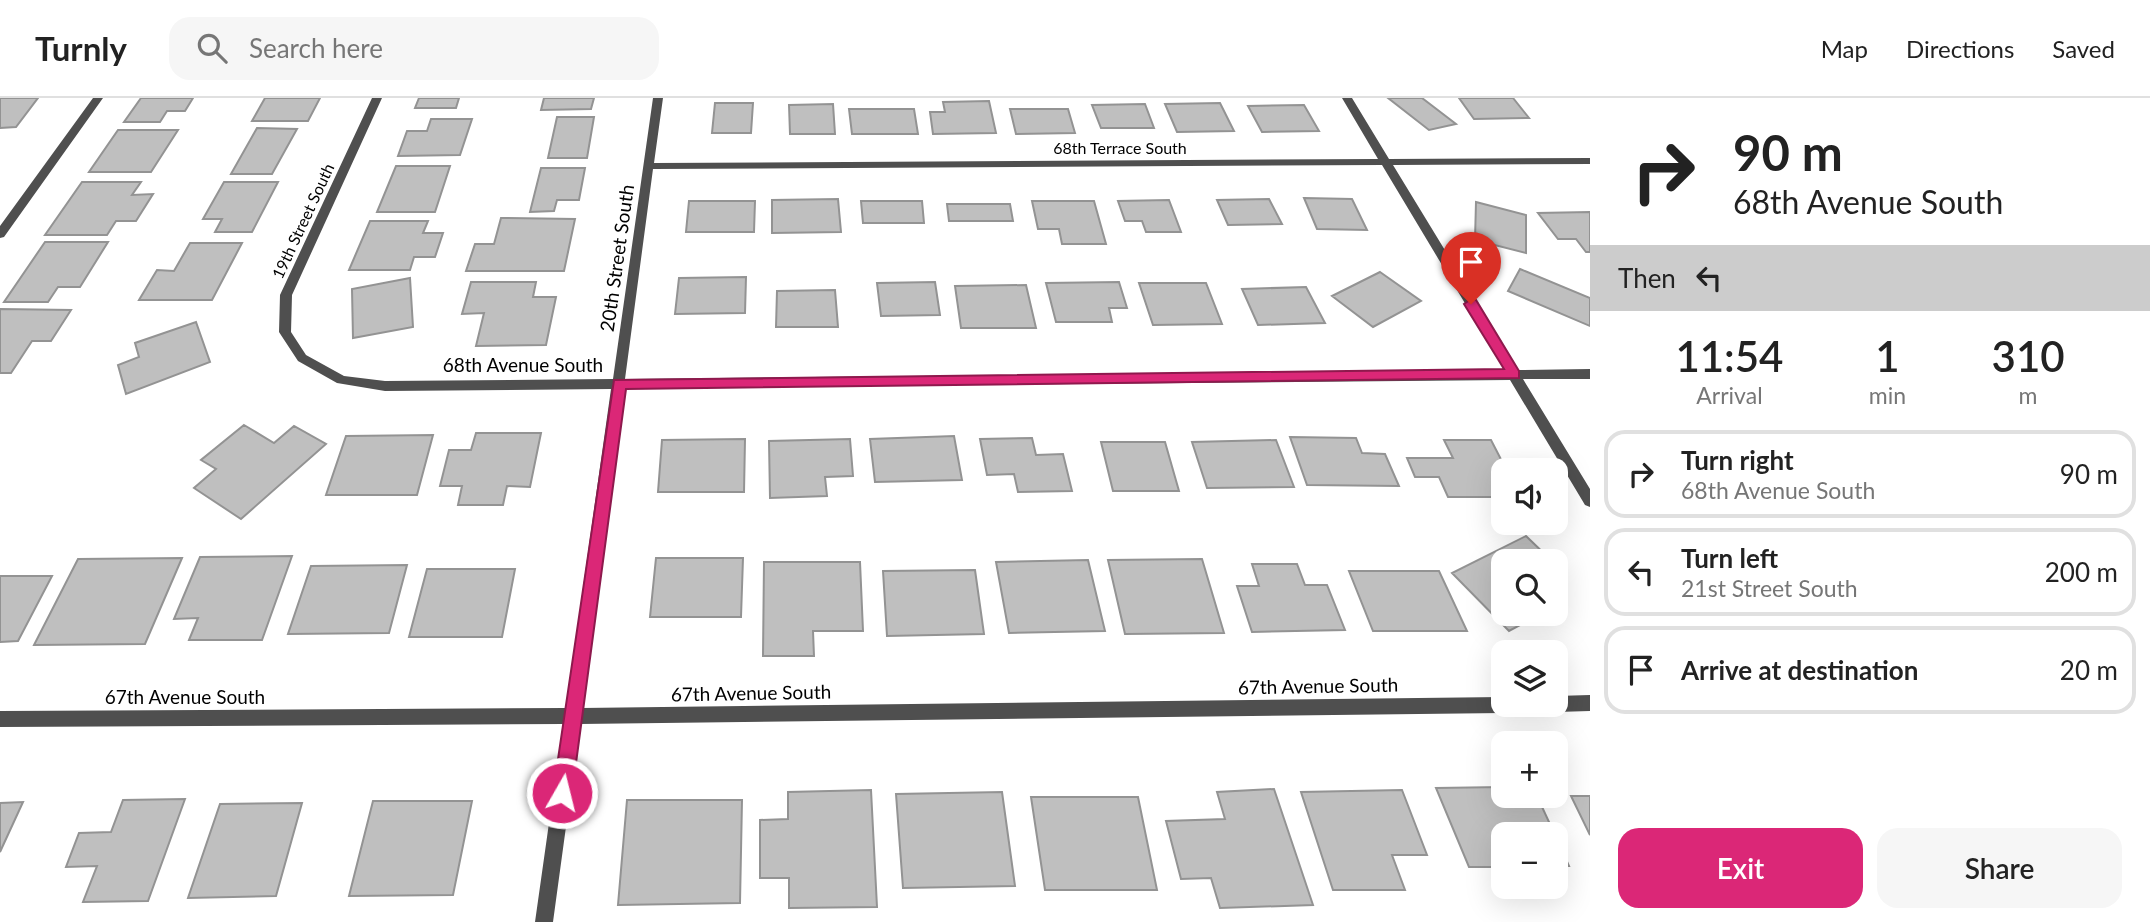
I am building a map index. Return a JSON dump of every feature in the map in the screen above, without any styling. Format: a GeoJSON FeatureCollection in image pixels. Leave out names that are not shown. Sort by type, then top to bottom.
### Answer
{"type":"FeatureCollection","features":[{"type":"Feature","properties":{"kind":"street"},"geometry":{"type":"LineString","coordinates":[[0,234],[99,98]]}},
{"type":"Feature","properties":{"kind":"street","name":"19th Street South"},"geometry":{"type":"LineString","coordinates":[[302,358],[285,332],[286,295],[377,98]]}},
{"type":"Feature","properties":{"kind":"street","name":"20th Street South"},"geometry":{"type":"LineString","coordinates":[[544,922],[658,98]]}},
{"type":"Feature","properties":{"kind":"street"},"geometry":{"type":"LineString","coordinates":[[1347,98],[1590,501]]}},
{"type":"Feature","properties":{"kind":"street","name":"68th Terrace South"},"geometry":{"type":"LineString","coordinates":[[649,166],[1590,161]]}},
{"type":"Feature","properties":{"kind":"street","name":"68th Avenue South"},"geometry":{"type":"LineString","coordinates":[[302,358],[341,380],[385,386],[1590,374]]}},
{"type":"Feature","properties":{"kind":"street"},"geometry":{"type":"LineString","coordinates":[[1568,704],[1590,704]]}},
{"type":"Feature","properties":{"kind":"street","name":"67th Avenue South"},"geometry":{"type":"LineString","coordinates":[[0,719],[573,716],[1491,705]]}},
{"type":"Feature","properties":{"kind":"building"},"geometry":{"type":"Polygon","coordinates":[[[0,98],[38,98],[16,127],[0,128],[0,98]]]}},
{"type":"Feature","properties":{"kind":"building"},"geometry":{"type":"Polygon","coordinates":[[[141,98],[193,98],[185,111],[167,111],[160,122],[124,122],[141,98]]]}},
{"type":"Feature","properties":{"kind":"building"},"geometry":{"type":"Polygon","coordinates":[[[265,98],[320,98],[308,121],[252,121],[265,98]]]}},
{"type":"Feature","properties":{"kind":"building"},"geometry":{"type":"Polygon","coordinates":[[[419,98],[459,98],[456,108],[415,108],[419,98]]]}},
{"type":"Feature","properties":{"kind":"building"},"geometry":{"type":"Polygon","coordinates":[[[544,98],[594,98],[591,109],[541,110],[544,98]]]}},
{"type":"Feature","properties":{"kind":"building"},"geometry":{"type":"Polygon","coordinates":[[[1388,98],[1422,98],[1456,124],[1429,130],[1388,98]]]}},
{"type":"Feature","properties":{"kind":"building"},"geometry":{"type":"Polygon","coordinates":[[[1459,98],[1513,98],[1529,118],[1474,119],[1459,98]]]}},
{"type":"Feature","properties":{"kind":"building"},"geometry":{"type":"Polygon","coordinates":[[[989,101],[996,133],[933,134],[930,112],[945,112],[943,102],[989,101]]]}},
{"type":"Feature","properties":{"kind":"building"},"geometry":{"type":"Polygon","coordinates":[[[715,103],[753,103],[751,133],[712,133],[715,103]]]}},
{"type":"Feature","properties":{"kind":"building"},"geometry":{"type":"Polygon","coordinates":[[[1220,103],[1234,131],[1177,132],[1165,104],[1220,103]]]}},
{"type":"Feature","properties":{"kind":"building"},"geometry":{"type":"Polygon","coordinates":[[[833,104],[835,134],[790,134],[789,105],[833,104]]]}},
{"type":"Feature","properties":{"kind":"building"},"geometry":{"type":"Polygon","coordinates":[[[1145,104],[1154,128],[1101,128],[1092,105],[1145,104]]]}},
{"type":"Feature","properties":{"kind":"building"},"geometry":{"type":"Polygon","coordinates":[[[1304,105],[1319,131],[1262,132],[1248,106],[1304,105]]]}},
{"type":"Feature","properties":{"kind":"building"},"geometry":{"type":"Polygon","coordinates":[[[849,109],[914,109],[918,134],[852,134],[849,109]]]}},
{"type":"Feature","properties":{"kind":"building"},"geometry":{"type":"Polygon","coordinates":[[[1010,109],[1068,109],[1075,133],[1016,134],[1010,109]]]}},
{"type":"Feature","properties":{"kind":"building"},"geometry":{"type":"Polygon","coordinates":[[[557,117],[594,117],[587,158],[548,158],[557,117]]]}},
{"type":"Feature","properties":{"kind":"building"},"geometry":{"type":"Polygon","coordinates":[[[431,119],[472,119],[460,155],[398,156],[407,131],[427,131],[431,119]]]}},
{"type":"Feature","properties":{"kind":"building"},"geometry":{"type":"Polygon","coordinates":[[[257,128],[297,129],[272,174],[231,174],[257,128]]]}},
{"type":"Feature","properties":{"kind":"building"},"geometry":{"type":"Polygon","coordinates":[[[118,130],[178,130],[151,172],[89,172],[118,130]]]}},
{"type":"Feature","properties":{"kind":"building"},"geometry":{"type":"Polygon","coordinates":[[[396,166],[450,166],[435,212],[377,212],[396,166]]]}},
{"type":"Feature","properties":{"kind":"building"},"geometry":{"type":"Polygon","coordinates":[[[541,168],[585,168],[579,200],[557,200],[554,211],[530,212],[541,168]]]}},
{"type":"Feature","properties":{"kind":"building"},"geometry":{"type":"Polygon","coordinates":[[[82,182],[141,182],[132,195],[153,194],[136,221],[116,221],[107,235],[45,235],[82,182]]]}},
{"type":"Feature","properties":{"kind":"building"},"geometry":{"type":"Polygon","coordinates":[[[224,182],[278,182],[252,232],[215,232],[222,219],[203,219],[224,182]]]}},
{"type":"Feature","properties":{"kind":"building"},"geometry":{"type":"Polygon","coordinates":[[[1304,198],[1352,199],[1367,230],[1317,229],[1304,198]]]}},
{"type":"Feature","properties":{"kind":"building"},"geometry":{"type":"Polygon","coordinates":[[[838,199],[841,232],[772,233],[772,200],[838,199]]]}},
{"type":"Feature","properties":{"kind":"building"},"geometry":{"type":"Polygon","coordinates":[[[1269,199],[1282,224],[1228,225],[1217,200],[1269,199]]]}},
{"type":"Feature","properties":{"kind":"building"},"geometry":{"type":"Polygon","coordinates":[[[1169,200],[1181,232],[1146,232],[1142,221],[1125,221],[1118,201],[1169,200]]]}},
{"type":"Feature","properties":{"kind":"building"},"geometry":{"type":"Polygon","coordinates":[[[689,201],[755,201],[754,232],[686,232],[689,201]]]}},
{"type":"Feature","properties":{"kind":"building"},"geometry":{"type":"Polygon","coordinates":[[[861,201],[922,201],[924,223],[863,223],[861,201]]]}},
{"type":"Feature","properties":{"kind":"building"},"geometry":{"type":"Polygon","coordinates":[[[1032,201],[1094,201],[1106,244],[1062,244],[1059,229],[1038,229],[1032,201]]]}},
{"type":"Feature","properties":{"kind":"building"},"geometry":{"type":"Polygon","coordinates":[[[1476,202],[1526,215],[1526,253],[1475,240],[1476,202]]]}},
{"type":"Feature","properties":{"kind":"building"},"geometry":{"type":"Polygon","coordinates":[[[947,204],[1010,204],[1013,221],[949,221],[947,204]]]}},
{"type":"Feature","properties":{"kind":"building"},"geometry":{"type":"Polygon","coordinates":[[[1590,212],[1590,252],[1586,252],[1576,239],[1558,239],[1538,213],[1590,212]]]}},
{"type":"Feature","properties":{"kind":"building"},"geometry":{"type":"Polygon","coordinates":[[[501,218],[575,219],[564,271],[466,271],[475,244],[494,244],[501,218]]]}},
{"type":"Feature","properties":{"kind":"building"},"geometry":{"type":"Polygon","coordinates":[[[370,221],[428,221],[423,233],[443,233],[435,257],[414,257],[410,270],[349,270],[370,221]]]}},
{"type":"Feature","properties":{"kind":"building"},"geometry":{"type":"Polygon","coordinates":[[[45,242],[108,242],[80,287],[58,287],[48,302],[4,302],[45,242]]]}},
{"type":"Feature","properties":{"kind":"building"},"geometry":{"type":"Polygon","coordinates":[[[190,243],[242,243],[212,300],[139,300],[157,270],[174,271],[190,243]]]}},
{"type":"Feature","properties":{"kind":"building"},"geometry":{"type":"Polygon","coordinates":[[[1520,269],[1590,298],[1590,326],[1508,291],[1520,269]]]}},
{"type":"Feature","properties":{"kind":"building"},"geometry":{"type":"Polygon","coordinates":[[[1380,272],[1421,301],[1373,327],[1332,296],[1380,272]]]}},
{"type":"Feature","properties":{"kind":"building"},"geometry":{"type":"Polygon","coordinates":[[[746,277],[745,313],[675,314],[679,278],[746,277]]]}},
{"type":"Feature","properties":{"kind":"building"},"geometry":{"type":"Polygon","coordinates":[[[410,278],[413,327],[353,338],[352,289],[410,278]]]}},
{"type":"Feature","properties":{"kind":"building"},"geometry":{"type":"Polygon","coordinates":[[[471,282],[536,282],[533,297],[556,297],[546,345],[476,346],[484,313],[462,314],[471,282]]]}},
{"type":"Feature","properties":{"kind":"building"},"geometry":{"type":"Polygon","coordinates":[[[935,282],[940,315],[881,316],[877,283],[935,282]]]}},
{"type":"Feature","properties":{"kind":"building"},"geometry":{"type":"Polygon","coordinates":[[[1119,282],[1127,308],[1109,308],[1112,322],[1056,322],[1046,283],[1119,282]]]}},
{"type":"Feature","properties":{"kind":"building"},"geometry":{"type":"Polygon","coordinates":[[[1139,283],[1206,283],[1222,324],[1153,325],[1139,283]]]}},
{"type":"Feature","properties":{"kind":"building"},"geometry":{"type":"Polygon","coordinates":[[[1026,285],[1036,328],[961,328],[955,286],[1026,285]]]}},
{"type":"Feature","properties":{"kind":"building"},"geometry":{"type":"Polygon","coordinates":[[[1306,287],[1325,323],[1258,325],[1242,289],[1306,287]]]}},
{"type":"Feature","properties":{"kind":"building"},"geometry":{"type":"Polygon","coordinates":[[[835,290],[838,327],[776,327],[777,291],[835,290]]]}},
{"type":"Feature","properties":{"kind":"building"},"geometry":{"type":"Polygon","coordinates":[[[0,309],[71,310],[51,341],[32,341],[11,373],[0,373],[0,309]]]}},
{"type":"Feature","properties":{"kind":"building"},"geometry":{"type":"Polygon","coordinates":[[[196,322],[210,362],[126,394],[118,365],[139,357],[135,343],[196,322]]]}},
{"type":"Feature","properties":{"kind":"building"},"geometry":{"type":"Polygon","coordinates":[[[244,425],[274,443],[294,426],[326,444],[241,519],[194,488],[216,469],[201,460],[244,425]]]}},
{"type":"Feature","properties":{"kind":"building"},"geometry":{"type":"Polygon","coordinates":[[[476,433],[541,433],[530,487],[507,486],[503,505],[458,505],[462,486],[440,486],[449,450],[471,450],[476,433]]]}},
{"type":"Feature","properties":{"kind":"building"},"geometry":{"type":"Polygon","coordinates":[[[433,435],[417,495],[326,495],[346,436],[433,435]]]}},
{"type":"Feature","properties":{"kind":"building"},"geometry":{"type":"Polygon","coordinates":[[[954,436],[962,480],[875,482],[870,439],[954,436]]]}},
{"type":"Feature","properties":{"kind":"building"},"geometry":{"type":"Polygon","coordinates":[[[1290,437],[1356,438],[1362,453],[1385,454],[1399,486],[1307,485],[1290,437]]]}},
{"type":"Feature","properties":{"kind":"building"},"geometry":{"type":"Polygon","coordinates":[[[1032,438],[1036,455],[1063,454],[1072,491],[1018,492],[1014,474],[987,475],[980,439],[1032,438]]]}},
{"type":"Feature","properties":{"kind":"building"},"geometry":{"type":"Polygon","coordinates":[[[745,439],[744,492],[658,492],[662,440],[745,439]]]}},
{"type":"Feature","properties":{"kind":"building"},"geometry":{"type":"Polygon","coordinates":[[[850,439],[853,476],[825,477],[827,496],[770,498],[769,441],[850,439]]]}},
{"type":"Feature","properties":{"kind":"building"},"geometry":{"type":"Polygon","coordinates":[[[1276,440],[1294,487],[1207,488],[1192,442],[1276,440]]]}},
{"type":"Feature","properties":{"kind":"building"},"geometry":{"type":"Polygon","coordinates":[[[1444,440],[1491,440],[1500,458],[1491,458],[1491,497],[1448,497],[1439,477],[1415,477],[1407,458],[1453,458],[1444,440]]]}},
{"type":"Feature","properties":{"kind":"building"},"geometry":{"type":"Polygon","coordinates":[[[1101,442],[1165,442],[1179,491],[1113,491],[1101,442]]]}},
{"type":"Feature","properties":{"kind":"building"},"geometry":{"type":"Polygon","coordinates":[[[1526,536],[1540,549],[1500,549],[1526,536]]]}},
{"type":"Feature","properties":{"kind":"building"},"geometry":{"type":"Polygon","coordinates":[[[1491,554],[1491,613],[1452,573],[1491,554]]]}},
{"type":"Feature","properties":{"kind":"building"},"geometry":{"type":"Polygon","coordinates":[[[292,556],[262,640],[189,640],[198,618],[174,619],[200,557],[292,556]]]}},
{"type":"Feature","properties":{"kind":"building"},"geometry":{"type":"Polygon","coordinates":[[[182,558],[145,644],[34,645],[78,559],[182,558]]]}},
{"type":"Feature","properties":{"kind":"building"},"geometry":{"type":"Polygon","coordinates":[[[656,558],[743,558],[741,617],[650,617],[656,558]]]}},
{"type":"Feature","properties":{"kind":"building"},"geometry":{"type":"Polygon","coordinates":[[[1202,559],[1224,633],[1125,634],[1108,560],[1202,559]]]}},
{"type":"Feature","properties":{"kind":"building"},"geometry":{"type":"Polygon","coordinates":[[[1088,560],[1105,631],[1009,633],[996,562],[1088,560]]]}},
{"type":"Feature","properties":{"kind":"building"},"geometry":{"type":"Polygon","coordinates":[[[764,562],[860,562],[863,631],[813,631],[814,656],[763,656],[764,562]]]}},
{"type":"Feature","properties":{"kind":"building"},"geometry":{"type":"Polygon","coordinates":[[[1252,564],[1297,564],[1305,585],[1327,585],[1345,630],[1252,632],[1237,586],[1259,586],[1252,564]]]}},
{"type":"Feature","properties":{"kind":"building"},"geometry":{"type":"Polygon","coordinates":[[[407,565],[389,633],[288,634],[311,566],[407,565]]]}},
{"type":"Feature","properties":{"kind":"building"},"geometry":{"type":"Polygon","coordinates":[[[427,569],[515,569],[502,637],[409,637],[427,569]]]}},
{"type":"Feature","properties":{"kind":"building"},"geometry":{"type":"Polygon","coordinates":[[[975,570],[984,634],[887,636],[883,571],[975,570]]]}},
{"type":"Feature","properties":{"kind":"building"},"geometry":{"type":"Polygon","coordinates":[[[1349,571],[1439,571],[1467,631],[1373,631],[1349,571]]]}},
{"type":"Feature","properties":{"kind":"building"},"geometry":{"type":"Polygon","coordinates":[[[0,576],[52,576],[18,641],[0,642],[0,576]]]}},
{"type":"Feature","properties":{"kind":"building"},"geometry":{"type":"Polygon","coordinates":[[[1504,626],[1518,626],[1509,631],[1504,626]]]}},
{"type":"Feature","properties":{"kind":"building"},"geometry":{"type":"Polygon","coordinates":[[[1491,787],[1491,808],[1543,808],[1549,822],[1491,822],[1491,867],[1469,867],[1436,788],[1491,787]]]}},
{"type":"Feature","properties":{"kind":"building"},"geometry":{"type":"Polygon","coordinates":[[[1274,789],[1313,905],[1220,908],[1211,878],[1181,879],[1166,821],[1225,819],[1217,792],[1274,789]]]}},
{"type":"Feature","properties":{"kind":"building"},"geometry":{"type":"Polygon","coordinates":[[[871,790],[877,907],[789,908],[789,878],[760,878],[760,820],[788,819],[788,792],[871,790]]]}},
{"type":"Feature","properties":{"kind":"building"},"geometry":{"type":"Polygon","coordinates":[[[1402,790],[1427,855],[1392,855],[1405,890],[1333,890],[1301,792],[1402,790]]]}},
{"type":"Feature","properties":{"kind":"building"},"geometry":{"type":"Polygon","coordinates":[[[1002,792],[1015,886],[903,888],[896,794],[1002,792]]]}},
{"type":"Feature","properties":{"kind":"building"},"geometry":{"type":"Polygon","coordinates":[[[1571,796],[1590,796],[1590,835],[1571,796]]]}},
{"type":"Feature","properties":{"kind":"building"},"geometry":{"type":"Polygon","coordinates":[[[1031,797],[1138,797],[1157,890],[1045,890],[1031,797]]]}},
{"type":"Feature","properties":{"kind":"building"},"geometry":{"type":"Polygon","coordinates":[[[185,799],[148,901],[83,902],[97,866],[66,867],[79,833],[111,832],[123,800],[185,799]]]}},
{"type":"Feature","properties":{"kind":"building"},"geometry":{"type":"Polygon","coordinates":[[[627,800],[742,800],[740,903],[618,905],[627,800]]]}},
{"type":"Feature","properties":{"kind":"building"},"geometry":{"type":"Polygon","coordinates":[[[373,801],[472,801],[453,895],[349,896],[373,801]]]}},
{"type":"Feature","properties":{"kind":"building"},"geometry":{"type":"Polygon","coordinates":[[[23,802],[0,852],[0,803],[23,802]]]}},
{"type":"Feature","properties":{"kind":"building"},"geometry":{"type":"Polygon","coordinates":[[[302,803],[276,896],[188,898],[220,804],[302,803]]]}},
{"type":"Feature","properties":{"kind":"route"},"geometry":{"type":"LineString","coordinates":[[562,793],[619,384],[1514,374],[1471,304]]}}]}
